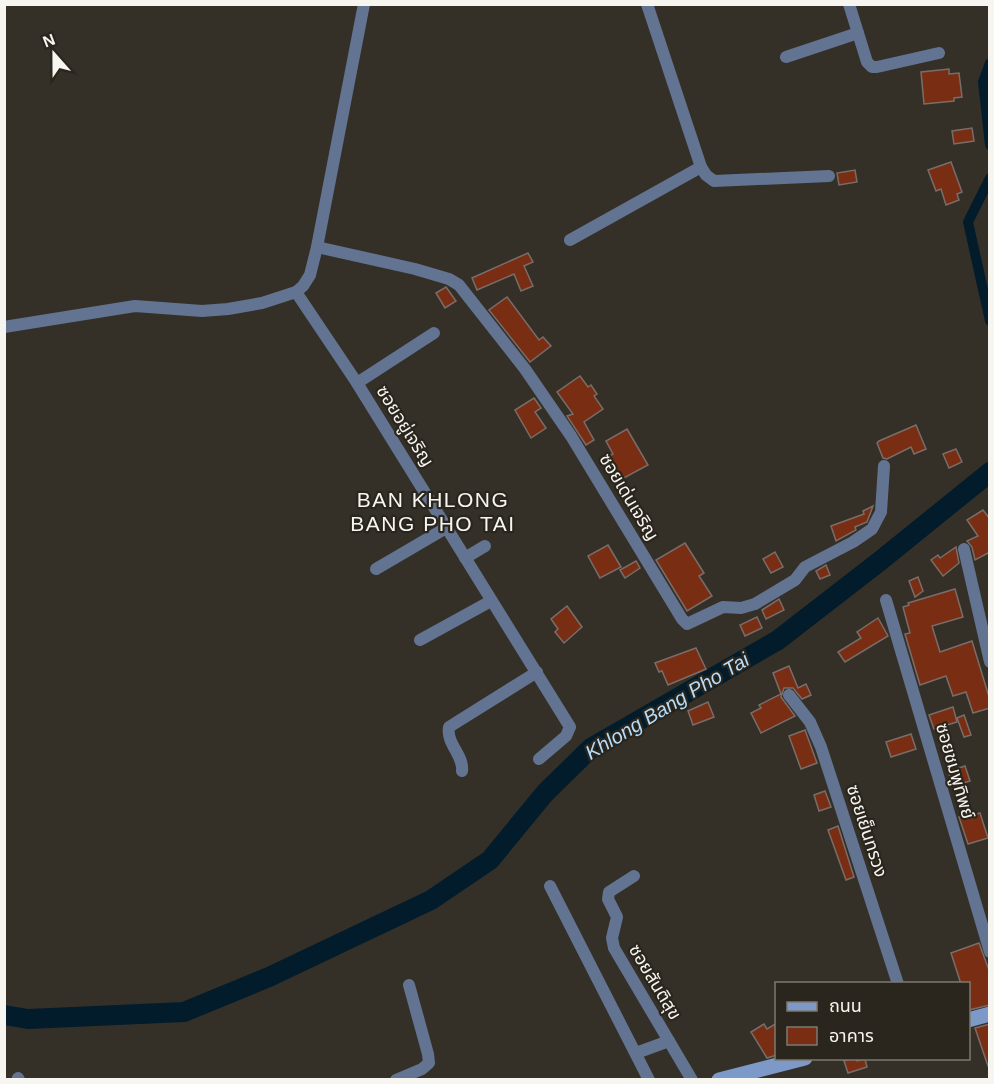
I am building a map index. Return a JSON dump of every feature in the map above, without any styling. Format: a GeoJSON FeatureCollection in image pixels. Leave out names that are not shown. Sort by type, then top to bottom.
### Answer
{"type":"FeatureCollection","features":[{"type":"Feature","properties":{"kind":"street"},"geometry":{"type":"LineString","coordinates":[[4,327],[135,306],[202,311],[228,309],[262,303],[296,292],[303,286],[310,275],[317,247],[364,4]]}},
{"type":"Feature","properties":{"kind":"street"},"geometry":{"type":"LineString","coordinates":[[646,4],[700,167],[706,176],[714,181],[829,176]]}},
{"type":"Feature","properties":{"kind":"street"},"geometry":{"type":"LineString","coordinates":[[849,4],[867,62],[872,67],[939,53]]}},
{"type":"Feature","properties":{"kind":"street"},"geometry":{"type":"LineString","coordinates":[[786,57],[858,33]]}},
{"type":"Feature","properties":{"kind":"street"},"geometry":{"type":"LineString","coordinates":[[570,240],[700,167]]}},
{"type":"Feature","properties":{"kind":"street","name":"ซอยเด่นเจริญ"},"geometry":{"type":"LineString","coordinates":[[317,247],[415,269],[449,279],[459,285],[525,369],[571,436],[681,619],[687,624],[723,607],[741,608],[755,604],[795,580],[805,567],[853,542],[872,529],[881,512],[884,466]]}},
{"type":"Feature","properties":{"kind":"street","name":"ซอยอยู่เจริญ"},"geometry":{"type":"LineString","coordinates":[[296,292],[357,383],[570,727],[566,736],[539,759]]}},
{"type":"Feature","properties":{"kind":"street"},"geometry":{"type":"LineString","coordinates":[[357,383],[434,333]]}},
{"type":"Feature","properties":{"kind":"street"},"geometry":{"type":"LineString","coordinates":[[376,569],[446,528]]}},
{"type":"Feature","properties":{"kind":"street"},"geometry":{"type":"LineString","coordinates":[[465,558],[485,546]]}},
{"type":"Feature","properties":{"kind":"street"},"geometry":{"type":"LineString","coordinates":[[964,549],[990,662]]}},
{"type":"Feature","properties":{"kind":"street","name":"ซอยชมพูทิพย์"},"geometry":{"type":"LineString","coordinates":[[886,600],[990,952]]}},
{"type":"Feature","properties":{"kind":"street"},"geometry":{"type":"LineString","coordinates":[[420,640],[491,601]]}},
{"type":"Feature","properties":{"kind":"street"},"geometry":{"type":"LineString","coordinates":[[462,771],[461,760],[448,733],[448,728],[537,672]]}},
{"type":"Feature","properties":{"kind":"street","name":"ซอยเย็นทรวง"},"geometry":{"type":"LineString","coordinates":[[789,695],[810,722],[820,747],[897,982]]}},
{"type":"Feature","properties":{"kind":"street","name":"ซอยสันติสุข"},"geometry":{"type":"LineString","coordinates":[[634,876],[609,892],[608,899],[617,916],[612,938],[614,948],[692,1080]]}},
{"type":"Feature","properties":{"kind":"street"},"geometry":{"type":"LineString","coordinates":[[550,886],[649,1080]]}},
{"type":"Feature","properties":{"kind":"street"},"geometry":{"type":"LineString","coordinates":[[396,1080],[422,1070],[429,1063],[409,985]]}},
{"type":"Feature","properties":{"kind":"street"},"geometry":{"type":"LineString","coordinates":[[970,1020],[990,1014]]}},
{"type":"Feature","properties":{"kind":"street"},"geometry":{"type":"LineString","coordinates":[[636,1053],[669,1041]]}},
{"type":"Feature","properties":{"kind":"street"},"geometry":{"type":"LineString","coordinates":[[719,1080],[801,1060]]}},
{"type":"Feature","properties":{"kind":"building"},"geometry":{"type":"Polygon","coordinates":[[[949,69],[949,74],[959,73],[962,97],[954,98],[954,101],[924,104],[921,72],[949,69]]]}},
{"type":"Feature","properties":{"kind":"building"},"geometry":{"type":"Polygon","coordinates":[[[972,128],[974,141],[954,144],[952,131],[972,128]]]}},
{"type":"Feature","properties":{"kind":"building"},"geometry":{"type":"Polygon","coordinates":[[[951,162],[962,192],[957,194],[959,200],[946,205],[941,189],[936,191],[928,170],[951,162]]]}},
{"type":"Feature","properties":{"kind":"building"},"geometry":{"type":"Polygon","coordinates":[[[855,170],[857,182],[839,185],[837,173],[855,170]]]}},
{"type":"Feature","properties":{"kind":"building"},"geometry":{"type":"Polygon","coordinates":[[[528,253],[533,262],[524,266],[533,286],[521,291],[514,274],[477,290],[472,278],[528,253]]]}},
{"type":"Feature","properties":{"kind":"building"},"geometry":{"type":"Polygon","coordinates":[[[446,287],[456,301],[445,308],[436,293],[446,287]]]}},
{"type":"Feature","properties":{"kind":"building"},"geometry":{"type":"Polygon","coordinates":[[[507,297],[539,340],[543,337],[551,346],[530,362],[489,310],[507,297]]]}},
{"type":"Feature","properties":{"kind":"building"},"geometry":{"type":"Polygon","coordinates":[[[580,376],[588,387],[591,385],[597,394],[594,396],[603,409],[584,422],[594,440],[586,445],[567,416],[573,414],[557,392],[580,376]]]}},
{"type":"Feature","properties":{"kind":"building"},"geometry":{"type":"Polygon","coordinates":[[[534,398],[541,408],[535,412],[546,428],[531,438],[515,410],[534,398]]]}},
{"type":"Feature","properties":{"kind":"building"},"geometry":{"type":"Polygon","coordinates":[[[916,425],[926,449],[914,454],[911,447],[887,459],[883,458],[877,443],[879,441],[916,425]]]}},
{"type":"Feature","properties":{"kind":"building"},"geometry":{"type":"Polygon","coordinates":[[[627,429],[648,465],[622,479],[621,476],[617,478],[606,458],[613,454],[606,441],[627,429]]]}},
{"type":"Feature","properties":{"kind":"building"},"geometry":{"type":"Polygon","coordinates":[[[956,449],[962,462],[949,468],[943,454],[956,449]]]}},
{"type":"Feature","properties":{"kind":"building"},"geometry":{"type":"Polygon","coordinates":[[[873,506],[867,522],[855,527],[856,530],[836,541],[831,526],[864,514],[863,511],[873,506]]]}},
{"type":"Feature","properties":{"kind":"building"},"geometry":{"type":"Polygon","coordinates":[[[983,510],[990,519],[990,552],[975,560],[972,547],[967,541],[978,536],[967,520],[983,510]]]}},
{"type":"Feature","properties":{"kind":"building"},"geometry":{"type":"Polygon","coordinates":[[[685,543],[704,573],[699,576],[712,596],[687,611],[656,560],[685,543]]]}},
{"type":"Feature","properties":{"kind":"building"},"geometry":{"type":"Polygon","coordinates":[[[608,545],[621,567],[600,578],[588,556],[608,545]]]}},
{"type":"Feature","properties":{"kind":"building"},"geometry":{"type":"Polygon","coordinates":[[[956,547],[959,563],[943,576],[931,560],[938,555],[940,558],[956,547]]]}},
{"type":"Feature","properties":{"kind":"building"},"geometry":{"type":"Polygon","coordinates":[[[775,552],[783,567],[771,573],[763,559],[775,552]]]}},
{"type":"Feature","properties":{"kind":"building"},"geometry":{"type":"Polygon","coordinates":[[[636,561],[640,568],[625,578],[620,570],[636,561]]]}},
{"type":"Feature","properties":{"kind":"building"},"geometry":{"type":"Polygon","coordinates":[[[826,565],[830,575],[820,579],[816,571],[826,565]]]}},
{"type":"Feature","properties":{"kind":"building"},"geometry":{"type":"Polygon","coordinates":[[[918,577],[923,591],[915,597],[909,581],[918,577]]]}},
{"type":"Feature","properties":{"kind":"building"},"geometry":{"type":"Polygon","coordinates":[[[955,589],[963,617],[932,626],[940,652],[972,641],[990,700],[990,708],[973,713],[966,692],[953,696],[946,676],[920,685],[905,634],[910,633],[903,607],[909,605],[908,603],[955,589]]]}},
{"type":"Feature","properties":{"kind":"building"},"geometry":{"type":"Polygon","coordinates":[[[779,599],[784,610],[766,619],[762,610],[779,599]]]}},
{"type":"Feature","properties":{"kind":"building"},"geometry":{"type":"Polygon","coordinates":[[[567,606],[582,627],[564,643],[555,632],[558,629],[551,619],[567,606]]]}},
{"type":"Feature","properties":{"kind":"building"},"geometry":{"type":"Polygon","coordinates":[[[757,617],[762,628],[745,636],[740,625],[757,617]]]}},
{"type":"Feature","properties":{"kind":"building"},"geometry":{"type":"Polygon","coordinates":[[[878,618],[888,636],[845,662],[838,652],[861,638],[857,632],[878,618]]]}},
{"type":"Feature","properties":{"kind":"building"},"geometry":{"type":"Polygon","coordinates":[[[696,648],[706,669],[668,685],[662,671],[659,672],[655,663],[696,648]]]}},
{"type":"Feature","properties":{"kind":"building"},"geometry":{"type":"Polygon","coordinates":[[[789,666],[798,688],[806,684],[811,695],[802,699],[793,688],[784,688],[781,697],[795,716],[761,733],[751,713],[761,708],[759,705],[781,694],[773,673],[789,666]]]}},
{"type":"Feature","properties":{"kind":"building"},"geometry":{"type":"Polygon","coordinates":[[[708,702],[714,717],[693,725],[688,711],[708,702]]]}},
{"type":"Feature","properties":{"kind":"building"},"geometry":{"type":"Polygon","coordinates":[[[953,707],[957,722],[934,729],[929,715],[953,707]]]}},
{"type":"Feature","properties":{"kind":"building"},"geometry":{"type":"Polygon","coordinates":[[[964,715],[971,735],[964,737],[957,718],[964,715]]]}},
{"type":"Feature","properties":{"kind":"building"},"geometry":{"type":"Polygon","coordinates":[[[805,730],[817,763],[801,769],[789,736],[805,730]]]}},
{"type":"Feature","properties":{"kind":"building"},"geometry":{"type":"Polygon","coordinates":[[[911,734],[916,749],[891,757],[886,742],[911,734]]]}},
{"type":"Feature","properties":{"kind":"building"},"geometry":{"type":"Polygon","coordinates":[[[958,765],[959,768],[965,766],[970,781],[953,786],[947,768],[958,765]]]}},
{"type":"Feature","properties":{"kind":"building"},"geometry":{"type":"Polygon","coordinates":[[[825,791],[831,807],[819,811],[814,795],[825,791]]]}},
{"type":"Feature","properties":{"kind":"building"},"geometry":{"type":"Polygon","coordinates":[[[980,813],[988,838],[968,844],[959,817],[964,815],[965,818],[980,813]]]}},
{"type":"Feature","properties":{"kind":"building"},"geometry":{"type":"Polygon","coordinates":[[[838,826],[854,877],[846,880],[828,830],[838,826]]]}},
{"type":"Feature","properties":{"kind":"building"},"geometry":{"type":"Polygon","coordinates":[[[979,943],[990,973],[990,1005],[970,1010],[970,982],[960,982],[951,953],[979,943]]]}},
{"type":"Feature","properties":{"kind":"building"},"geometry":{"type":"Polygon","coordinates":[[[764,1024],[767,1029],[775,1024],[775,1056],[767,1058],[751,1032],[764,1024]]]}},
{"type":"Feature","properties":{"kind":"building"},"geometry":{"type":"Polygon","coordinates":[[[990,1024],[990,1066],[988,1066],[975,1028],[990,1024]]]}},
{"type":"Feature","properties":{"kind":"building"},"geometry":{"type":"Polygon","coordinates":[[[865,1060],[867,1067],[848,1073],[844,1061],[865,1060]]]}},
{"type":"Feature","properties":{"kind":"waterway"},"geometry":{"type":"LineString","coordinates":[[990,63],[983,82],[990,145]]}},
{"type":"Feature","properties":{"kind":"waterway"},"geometry":{"type":"LineString","coordinates":[[990,178],[968,222],[990,321]]}},
{"type":"Feature","properties":{"kind":"waterway","name":"Khlong Bang Pho Tai"},"geometry":{"type":"LineString","coordinates":[[4,1015],[28,1019],[184,1012],[269,977],[431,900],[490,860],[545,793],[591,748],[778,640],[990,472]]}},
{"type":"Feature","properties":{"kind":"district","name":"BAN KHLONG BANG PHO TAI"},"geometry":{"type":"Point","coordinates":[433,511]}}]}
